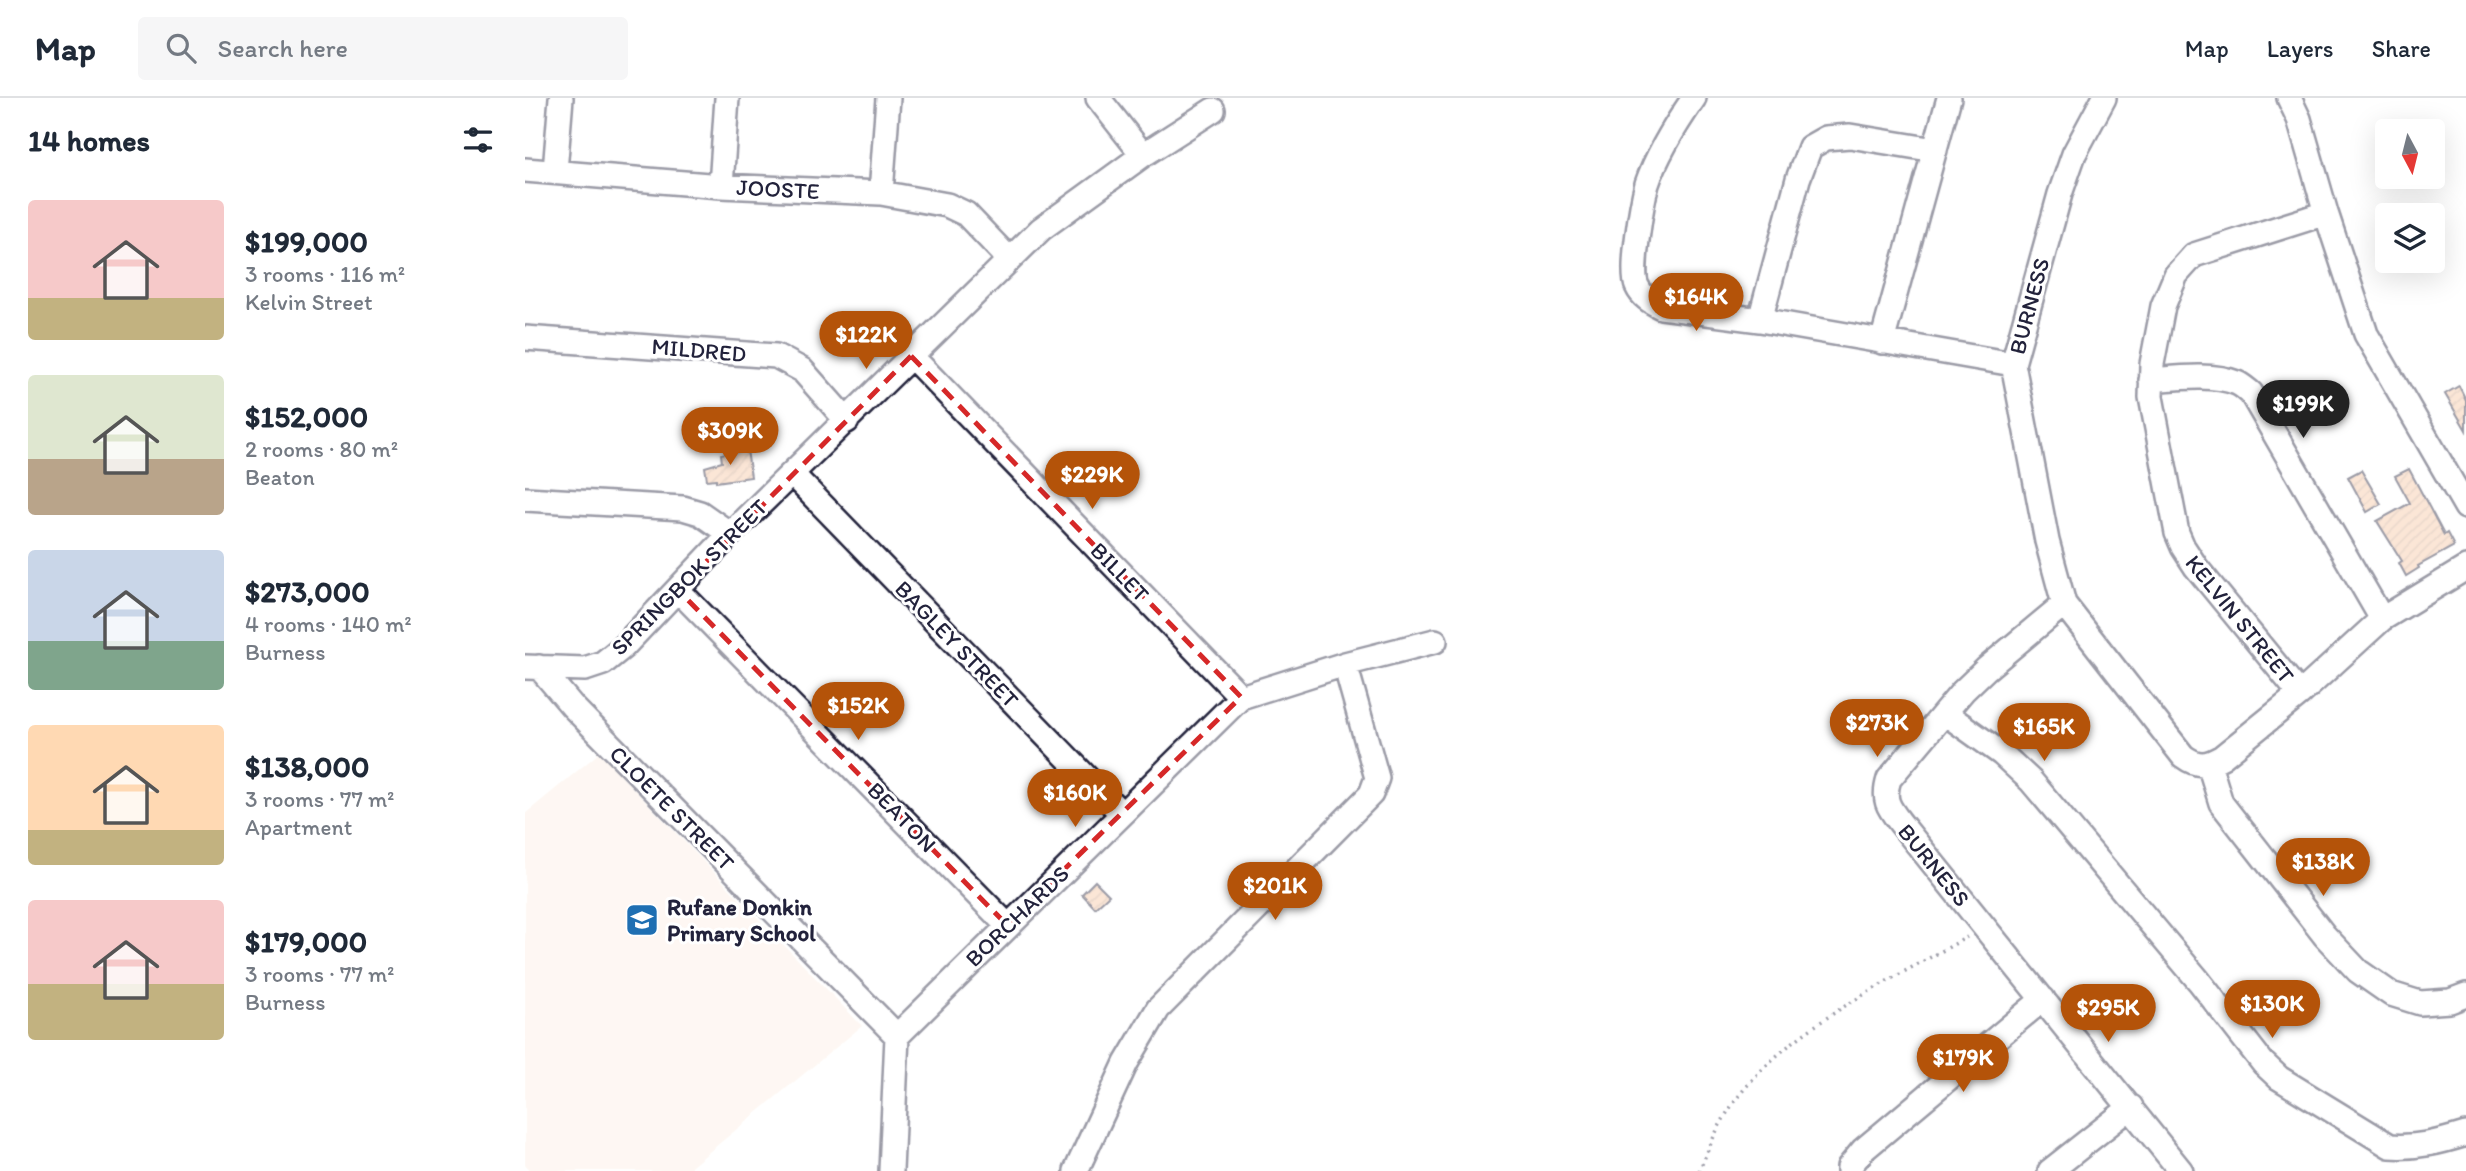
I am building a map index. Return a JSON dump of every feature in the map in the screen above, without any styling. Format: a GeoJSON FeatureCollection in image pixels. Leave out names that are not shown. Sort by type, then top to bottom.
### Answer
{"type":"FeatureCollection","features":[{"type":"Feature","properties":{"kind":"street"},"geometry":{"type":"LineString","coordinates":[[555,171],[561,98]]}},
{"type":"Feature","properties":{"kind":"street"},"geometry":{"type":"LineString","coordinates":[[721,186],[727,98]]}},
{"type":"Feature","properties":{"kind":"street"},"geometry":{"type":"LineString","coordinates":[[881,193],[888,98]]}},
{"type":"Feature","properties":{"kind":"street"},"geometry":{"type":"LineString","coordinates":[[1098,98],[1143,155]]}},
{"type":"Feature","properties":{"kind":"street"},"geometry":{"type":"LineString","coordinates":[[1694,98],[1677,123],[1648,183],[1634,277],[1637,286],[1650,302],[1661,307],[1760,320],[2013,365]]}},
{"type":"Feature","properties":{"kind":"street"},"geometry":{"type":"LineString","coordinates":[[1882,341],[1949,98]]}},
{"type":"Feature","properties":{"kind":"street","name":"BURNESS"},"geometry":{"type":"LineString","coordinates":[[2104,98],[2074,154],[2060,194],[2013,365],[2047,541],[2064,604],[2183,756],[2193,764],[2205,765]]}},
{"type":"Feature","properties":{"kind":"street"},"geometry":{"type":"LineString","coordinates":[[2289,98],[2299,119],[2326,213],[2366,334],[2466,507]]}},
{"type":"Feature","properties":{"kind":"street","name":"SPRINGBOK STREET"},"geometry":{"type":"LineString","coordinates":[[532,667],[585,669],[603,663],[623,647],[730,534],[1041,229],[1143,155],[1213,110]]}},
{"type":"Feature","properties":{"kind":"street"},"geometry":{"type":"LineString","coordinates":[[1760,320],[1798,179],[1810,147],[1826,138],[1850,136],[1935,150]]}},
{"type":"Feature","properties":{"kind":"street","name":"JOOSTE"},"geometry":{"type":"LineString","coordinates":[[525,170],[721,186],[881,193],[947,205],[966,214],[1009,259]]}},
{"type":"Feature","properties":{"kind":"street","name":"KELVIN STREET"},"geometry":{"type":"LineString","coordinates":[[2299,694],[2196,567],[2176,533],[2154,417],[2151,380],[2163,306],[2183,264],[2194,255],[2326,213]]}},
{"type":"Feature","properties":{"kind":"street","name":"MILDRED"},"geometry":{"type":"LineString","coordinates":[[525,338],[776,356],[802,370],[847,421]]}},
{"type":"Feature","properties":{"kind":"street","name":"BILLET"},"geometry":{"type":"LineString","coordinates":[[911,356],[1241,697]]}},
{"type":"Feature","properties":{"kind":"street"},"geometry":{"type":"LineString","coordinates":[[2151,380],[2189,376],[2220,380],[2237,383],[2251,393],[2382,619]]}},
{"type":"Feature","properties":{"kind":"street","name":"BAGLEY STREET"},"geometry":{"type":"LineString","coordinates":[[792,474],[1122,814]]}},
{"type":"Feature","properties":{"kind":"street"},"geometry":{"type":"LineString","coordinates":[[525,499],[683,508],[700,513],[730,534]]}},
{"type":"Feature","properties":{"kind":"street"},"geometry":{"type":"LineString","coordinates":[[2466,568],[2382,619],[2299,694],[2222,757],[2205,765],[2221,803],[2325,936],[2358,971],[2391,994],[2420,1003],[2450,1001],[2466,995]]}},
{"type":"Feature","properties":{"kind":"street","name":"BEATON"},"geometry":{"type":"LineString","coordinates":[[678,590],[1007,925]]}},
{"type":"Feature","properties":{"kind":"street","name":"BURNESS"},"geometry":{"type":"LineString","coordinates":[[2064,604],[1986,668],[1963,691],[1889,779],[1885,791],[1886,799],[1902,825],[2181,1171]]}},
{"type":"Feature","properties":{"kind":"street","name":"BORCHARDS"},"geometry":{"type":"LineString","coordinates":[[897,1036],[1241,697],[1345,664],[1435,641]]}},
{"type":"Feature","properties":{"kind":"street"},"geometry":{"type":"LineString","coordinates":[[1076,1171],[1126,1063],[1158,1009],[1371,794],[1377,778],[1345,664]]}},
{"type":"Feature","properties":{"kind":"street","name":"CLOETE STREET"},"geometry":{"type":"LineString","coordinates":[[532,667],[897,1036]]}},
{"type":"Feature","properties":{"kind":"street"},"geometry":{"type":"LineString","coordinates":[[1946,714],[2002,754],[2031,781],[2263,1063],[2279,1078],[2390,1146],[2433,1144],[2466,1134]]}},
{"type":"Feature","properties":{"kind":"street"},"geometry":{"type":"LineString","coordinates":[[1849,1171],[1849,1167],[1863,1150],[2043,999]]}},
{"type":"Feature","properties":{"kind":"street"},"geometry":{"type":"LineString","coordinates":[[891,1171],[897,1036]]}},
{"type":"Feature","properties":{"kind":"street"},"geometry":{"type":"LineString","coordinates":[[2050,1171],[2131,1107]]}},
{"type":"Feature","properties":{"kind":"path"},"geometry":{"type":"LineString","coordinates":[[1699,1171],[1725,1116],[1782,1050],[1850,1003],[1984,927]]}},
{"type":"Feature","properties":{"kind":"highlighted area"},"geometry":{"type":"Polygon","coordinates":[[[911,356],[1241,697],[1007,925],[678,590],[911,356]]]}},
{"type":"Feature","properties":{"kind":"shaded area","name":"Rufane Donkin Primary School"},"geometry":{"type":"Polygon","coordinates":[[[599,753],[862,1026],[686,1171],[530,1171],[525,1165],[525,814],[599,753]]]}},
{"type":"Feature","properties":{"kind":"building"},"geometry":{"type":"Polygon","coordinates":[[[2459,386],[2466,400],[2466,430],[2445,394],[2459,386]]]}},
{"type":"Feature","properties":{"kind":"building"},"geometry":{"type":"Polygon","coordinates":[[[747,450],[751,477],[716,482],[716,479],[707,480],[705,467],[722,462],[721,454],[747,450]]]}},
{"type":"Feature","properties":{"kind":"building"},"geometry":{"type":"Polygon","coordinates":[[[2409,469],[2444,535],[2447,533],[2454,546],[2418,566],[2419,568],[2406,576],[2399,563],[2402,561],[2377,521],[2410,503],[2395,476],[2409,469]]]}},
{"type":"Feature","properties":{"kind":"building"},"geometry":{"type":"Polygon","coordinates":[[[2361,470],[2381,504],[2367,512],[2348,477],[2361,470]]]}},
{"type":"Feature","properties":{"kind":"building"},"geometry":{"type":"Polygon","coordinates":[[[1095,881],[1109,895],[1095,908],[1082,894],[1095,881]]]}},
{"type":"Feature","properties":{"kind":"place","name":"Rufane Donkin Primary School"},"geometry":{"type":"Point","coordinates":[642,920]}}]}
